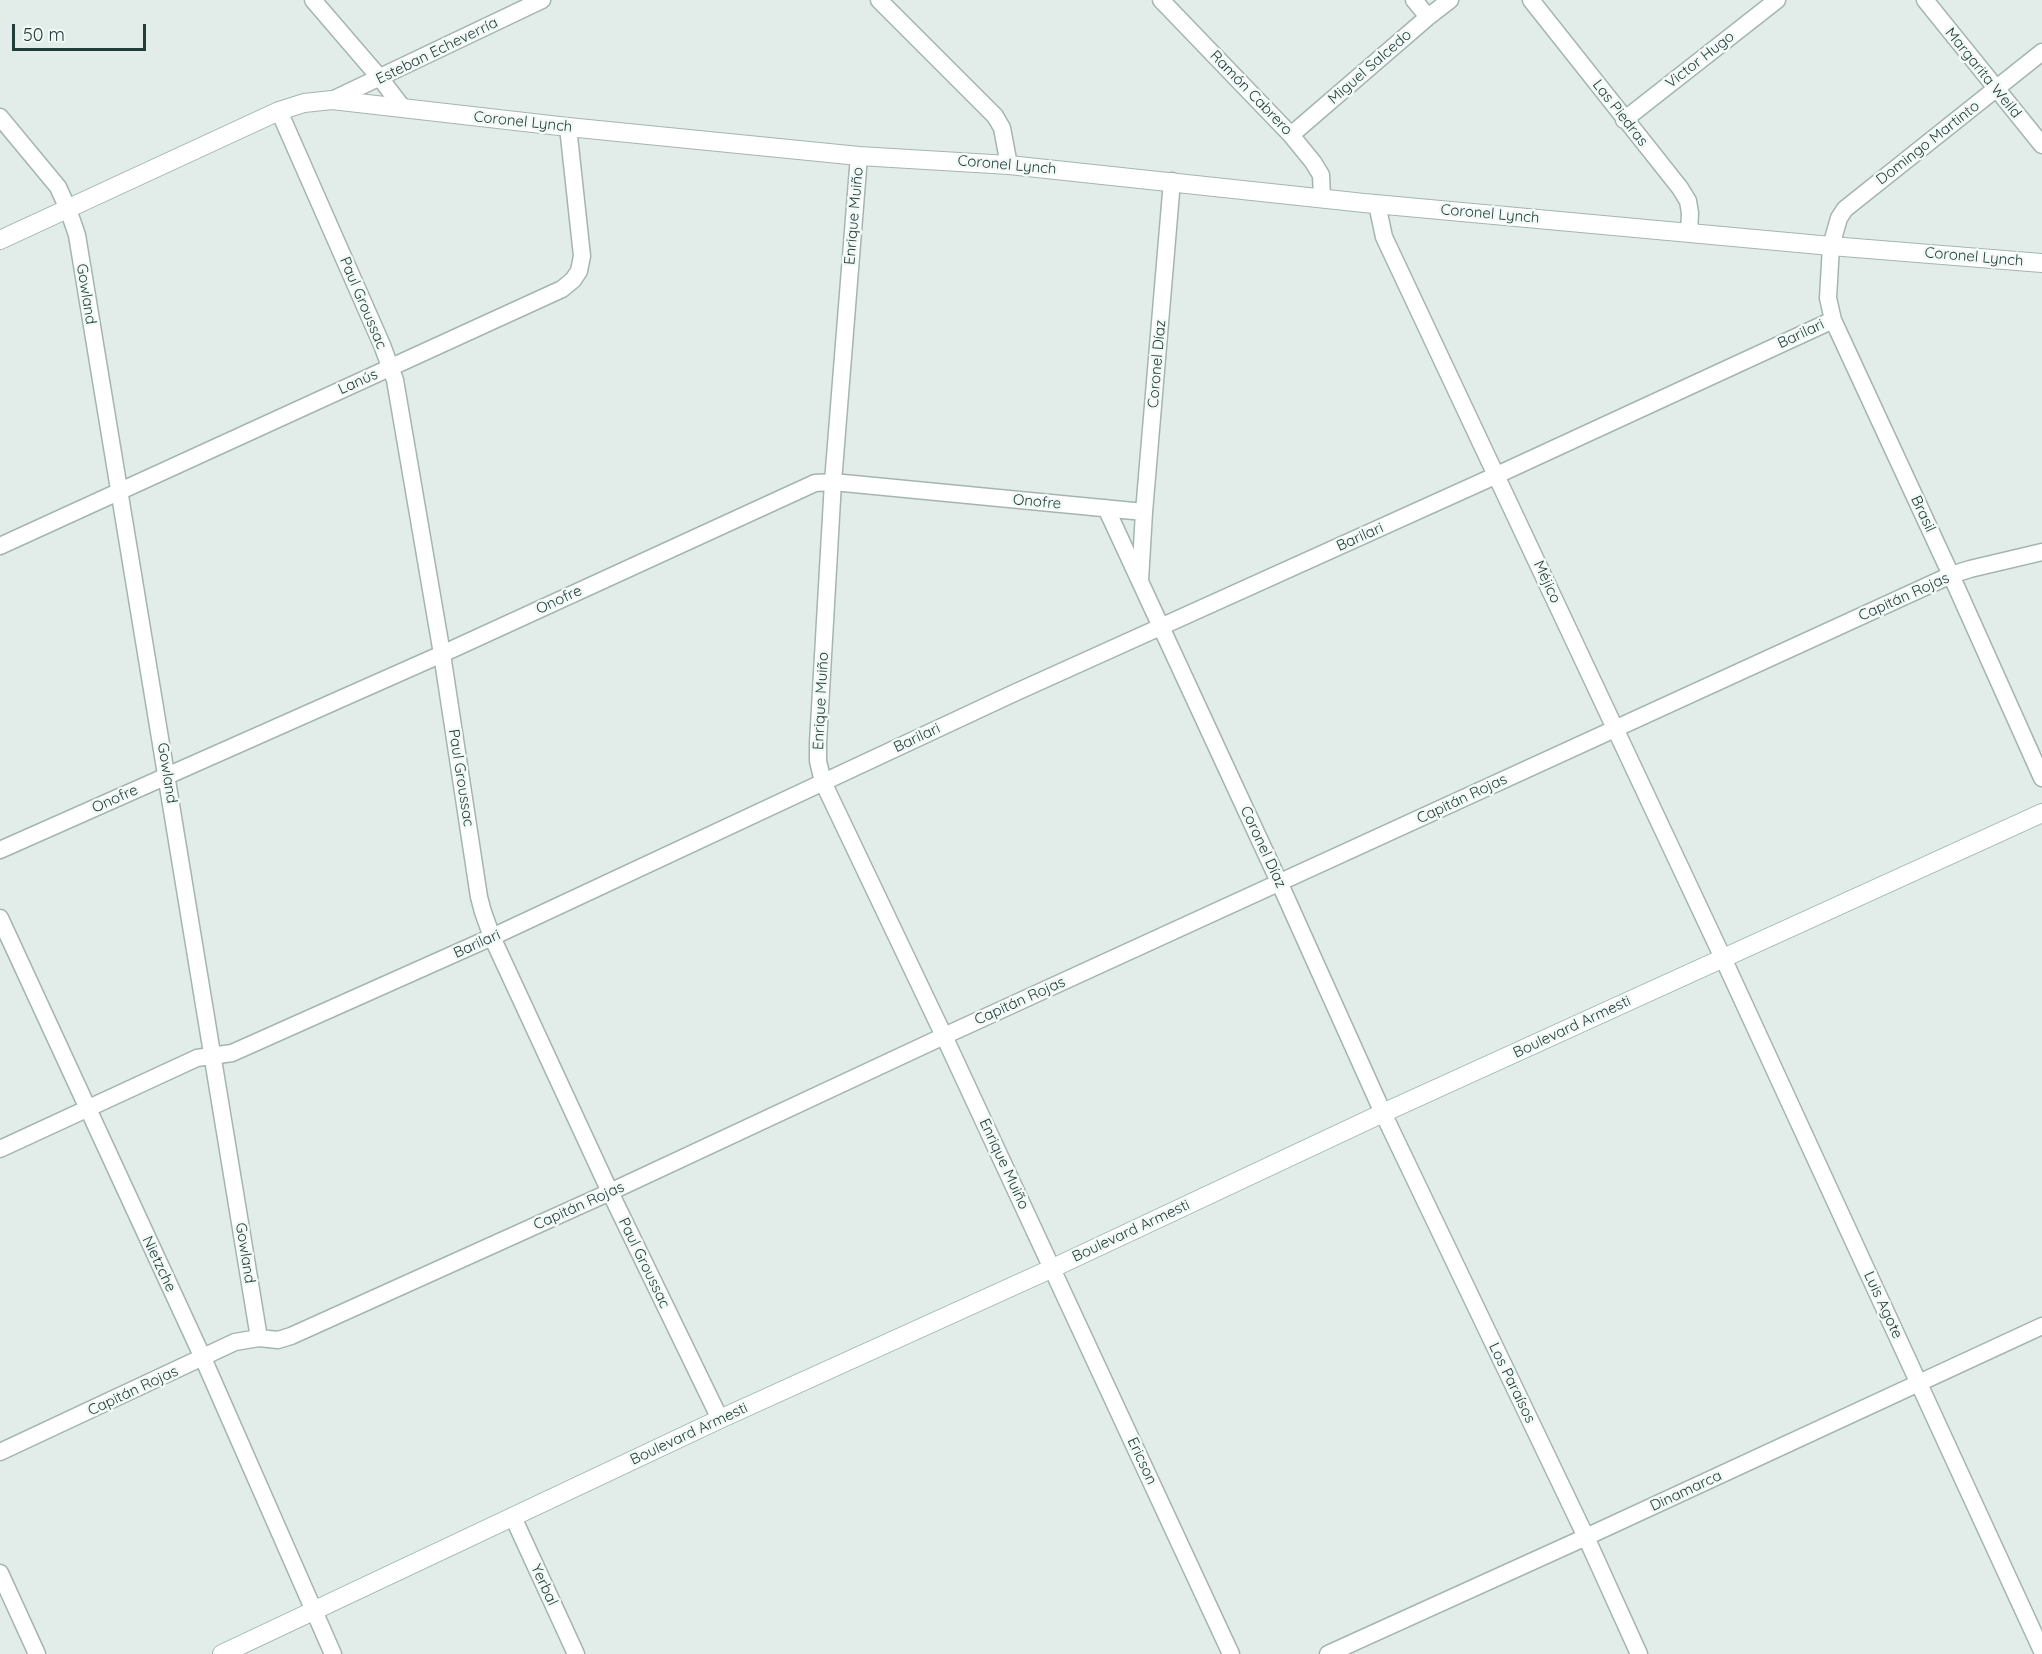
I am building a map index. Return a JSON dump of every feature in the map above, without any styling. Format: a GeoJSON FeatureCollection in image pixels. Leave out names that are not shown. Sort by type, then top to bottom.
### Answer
{"type":"FeatureCollection","features":[{"type":"Feature","properties":{"kind":"street"},"geometry":{"type":"LineString","coordinates":[[313,0],[403,108]]}},
{"type":"Feature","properties":{"kind":"street","name":"Esteban Echeverría"},"geometry":{"type":"LineString","coordinates":[[332,100],[542,0]]}},
{"type":"Feature","properties":{"kind":"street"},"geometry":{"type":"LineString","coordinates":[[879,0],[995,116],[1002,128],[1010,165]]}},
{"type":"Feature","properties":{"kind":"street","name":"Ramón Cabrero"},"geometry":{"type":"LineString","coordinates":[[1161,0],[1291,135],[1321,175],[1322,197]]}},
{"type":"Feature","properties":{"kind":"street"},"geometry":{"type":"LineString","coordinates":[[1414,0],[1428,17]]}},
{"type":"Feature","properties":{"kind":"street","name":"Miguel Salcedo"},"geometry":{"type":"LineString","coordinates":[[1291,135],[1450,0]]}},
{"type":"Feature","properties":{"kind":"street","name":"Las Piedras"},"geometry":{"type":"LineString","coordinates":[[1531,0],[1684,195],[1688,201],[1690,213],[1689,232]]}},
{"type":"Feature","properties":{"kind":"street","name":"Victor Hugo"},"geometry":{"type":"LineString","coordinates":[[1624,120],[1776,0]]}},
{"type":"Feature","properties":{"kind":"street","name":"Margarita Weild"},"geometry":{"type":"LineString","coordinates":[[1925,0],[2042,145]]}},
{"type":"Feature","properties":{"kind":"street","name":"Domingo Martinto"},"geometry":{"type":"LineString","coordinates":[[1832,246],[1839,218],[1851,202],[2042,52]]}},
{"type":"Feature","properties":{"kind":"street","name":"Coronel Lynch"},"geometry":{"type":"LineString","coordinates":[[0,240],[279,111],[304,103],[332,100],[568,127],[859,156],[1010,165],[1377,204],[2042,263]]}},
{"type":"Feature","properties":{"kind":"street","name":"Paul Groussac"},"geometry":{"type":"LineString","coordinates":[[279,111],[395,380],[442,654],[479,897],[492,937],[610,1192],[720,1419]]}},
{"type":"Feature","properties":{"kind":"street","name":"Gowland"},"geometry":{"type":"LineString","coordinates":[[0,117],[58,187],[68,209],[76,236],[168,776],[259,1338]]}},
{"type":"Feature","properties":{"kind":"street","name":"Lanús"},"geometry":{"type":"LineString","coordinates":[[0,546],[562,289],[573,280],[579,271],[582,256],[568,127]]}},
{"type":"Feature","properties":{"kind":"street","name":"Enrique Muiño"},"geometry":{"type":"LineString","coordinates":[[859,156],[833,482],[818,761],[823,782],[1053,1268]]}},
{"type":"Feature","properties":{"kind":"street","name":"Coronel Díaz"},"geometry":{"type":"LineString","coordinates":[[1140,583],[1172,181]]}},
{"type":"Feature","properties":{"kind":"street","name":"Méjico"},"geometry":{"type":"LineString","coordinates":[[1377,204],[1384,237],[1723,958]]}},
{"type":"Feature","properties":{"kind":"street","name":"Brasil"},"geometry":{"type":"LineString","coordinates":[[1832,246],[1828,298],[1833,320],[2042,778]]}},
{"type":"Feature","properties":{"kind":"street","name":"Barilari"},"geometry":{"type":"LineString","coordinates":[[0,1149],[197,1058],[232,1053],[492,937],[1012,694],[1833,320]]}},
{"type":"Feature","properties":{"kind":"street","name":"Onofre"},"geometry":{"type":"LineString","coordinates":[[0,850],[442,654],[815,483],[833,482],[1144,512]]}},
{"type":"Feature","properties":{"kind":"street","name":"Coronel Díaz"},"geometry":{"type":"LineString","coordinates":[[1106,508],[1383,1113]]}},
{"type":"Feature","properties":{"kind":"street","name":"Capitán Rojas"},"geometry":{"type":"LineString","coordinates":[[0,1452],[235,1342],[259,1338],[278,1340],[291,1336],[610,1192],[944,1036],[1951,575],[2042,552]]}},
{"type":"Feature","properties":{"kind":"street","name":"Boulevard Armesti"},"geometry":{"type":"LineString","coordinates":[[222,1654],[720,1419],[1053,1268],[1383,1113],[2042,813]]}},
{"type":"Feature","properties":{"kind":"street","name":"Nietzche"},"geometry":{"type":"LineString","coordinates":[[0,918],[203,1358],[333,1654]]}},
{"type":"Feature","properties":{"kind":"street","name":"Luis Agote"},"geometry":{"type":"LineString","coordinates":[[1723,958],[2042,1651]]}},
{"type":"Feature","properties":{"kind":"street","name":"Los Paraísos"},"geometry":{"type":"LineString","coordinates":[[1383,1113],[1639,1654]]}},
{"type":"Feature","properties":{"kind":"street","name":"Ericson"},"geometry":{"type":"LineString","coordinates":[[1053,1268],[1231,1654]]}},
{"type":"Feature","properties":{"kind":"street","name":"Dinamarca"},"geometry":{"type":"LineString","coordinates":[[1328,1654],[1586,1538],[2042,1326]]}},
{"type":"Feature","properties":{"kind":"street","name":"Yerbal"},"geometry":{"type":"LineString","coordinates":[[513,1517],[576,1654]]}},
{"type":"Feature","properties":{"kind":"street"},"geometry":{"type":"LineString","coordinates":[[0,1573],[37,1654]]}}]}
